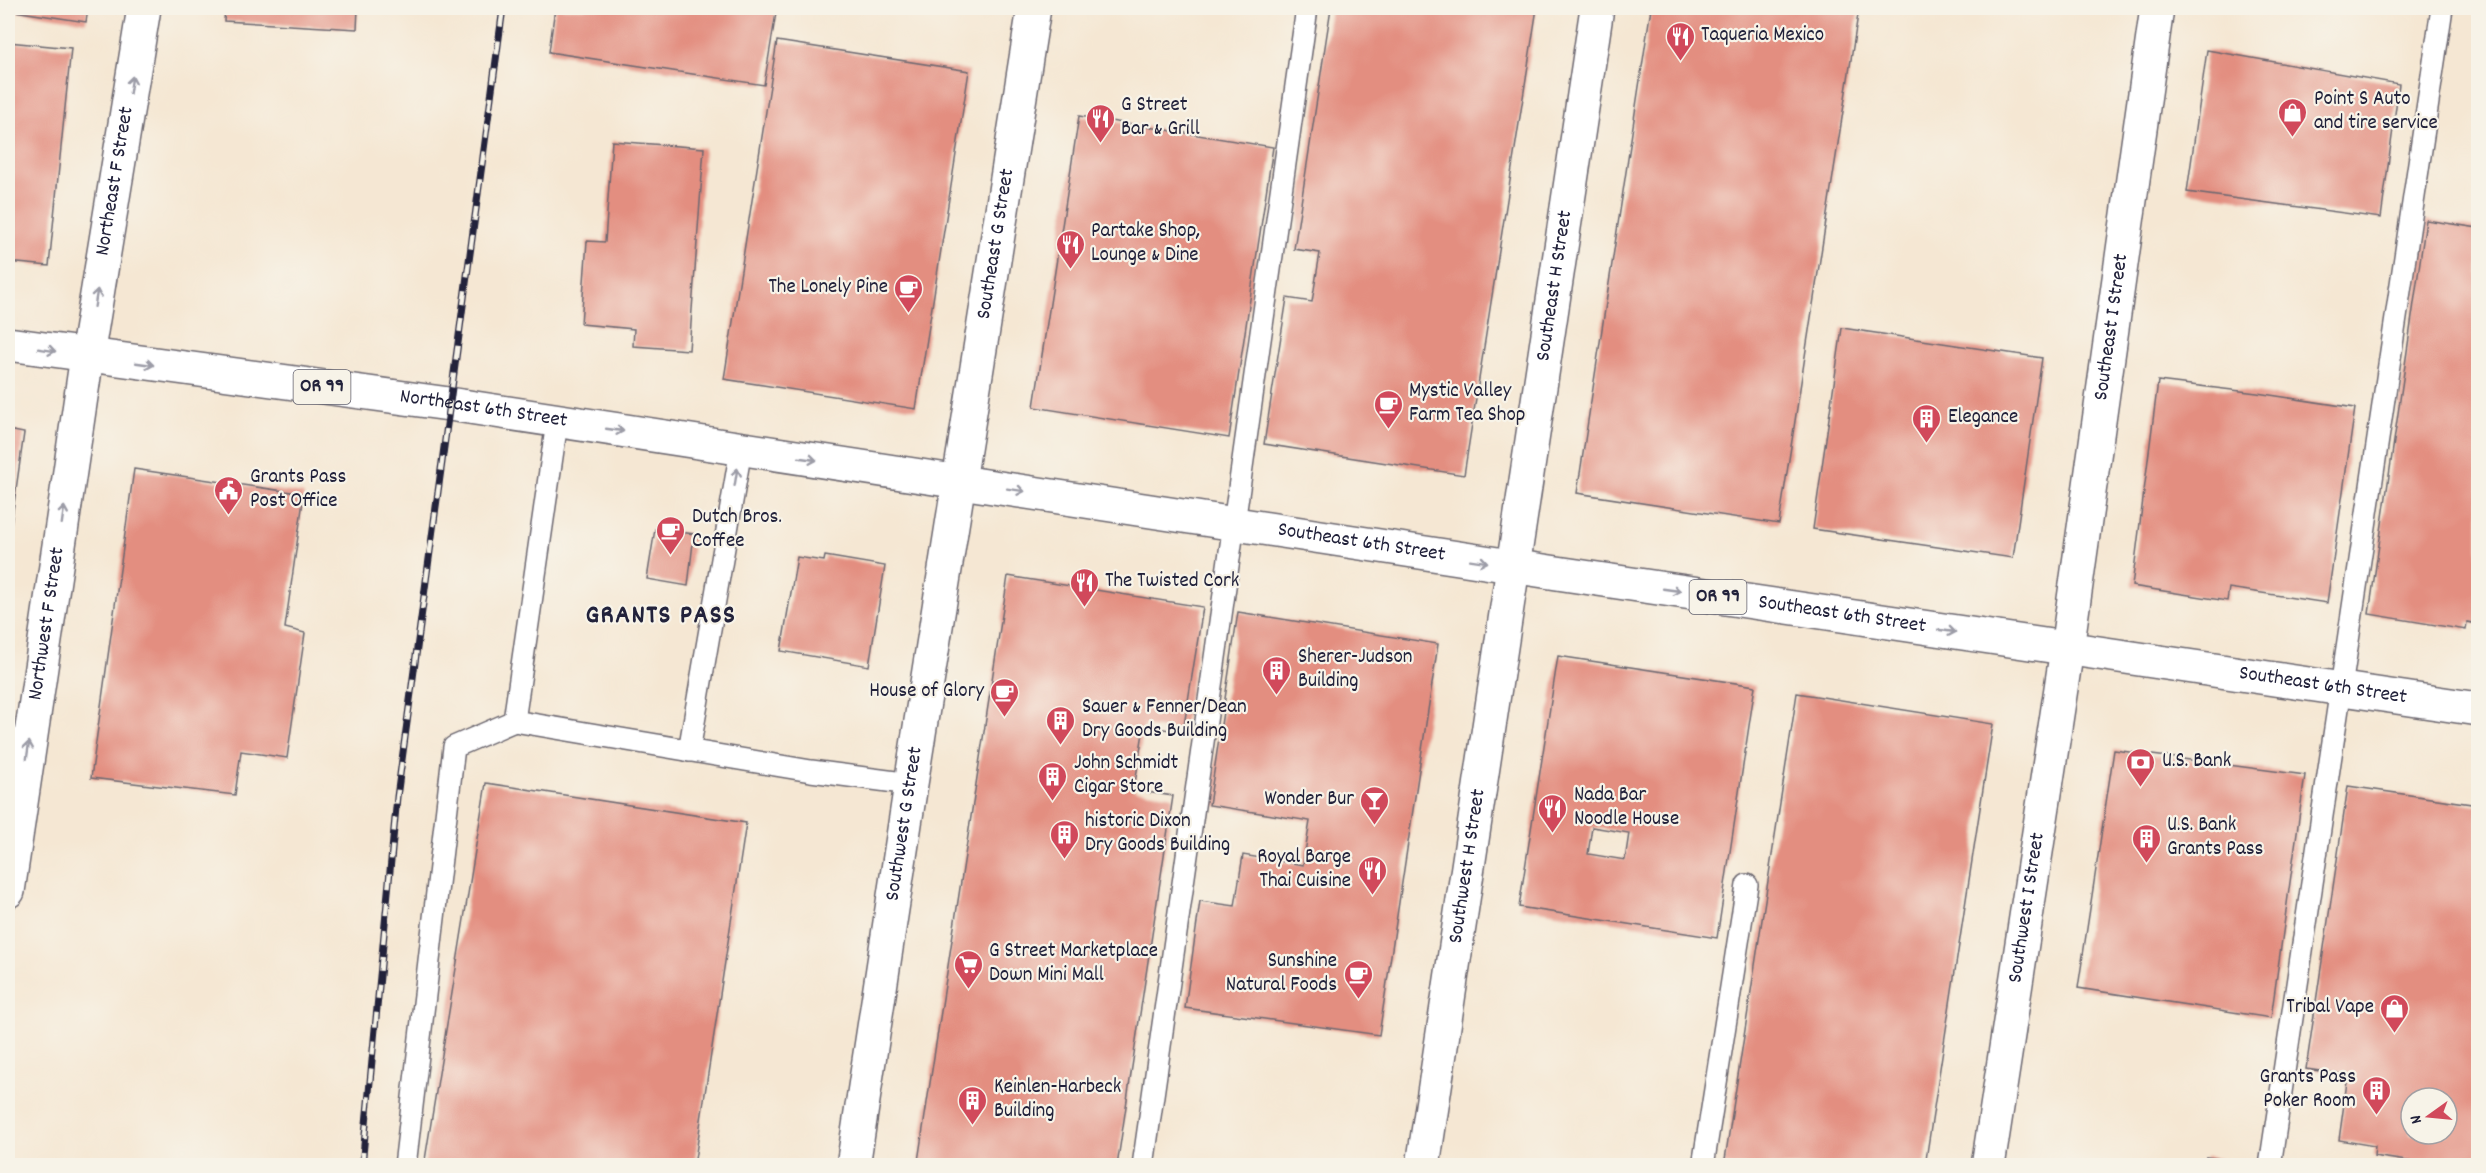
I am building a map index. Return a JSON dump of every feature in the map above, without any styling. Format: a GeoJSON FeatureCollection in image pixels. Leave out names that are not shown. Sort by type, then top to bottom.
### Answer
{"type":"FeatureCollection","features":[{"type":"Feature","properties":{"kind":"main road","name":"Northeast F Street"},"geometry":{"type":"LineString","coordinates":[[87,356],[144,8]]}},
{"type":"Feature","properties":{"kind":"main road","name":"Southeast G Street"},"geometry":{"type":"LineString","coordinates":[[958,482],[1034,8]]}},
{"type":"Feature","properties":{"kind":"main road","name":"Southeast H Street"},"geometry":{"type":"LineString","coordinates":[[1514,566],[1597,8]]}},
{"type":"Feature","properties":{"kind":"main road","name":"Southeast I Street"},"geometry":{"type":"LineString","coordinates":[[2067,649],[2157,8]]}},
{"type":"Feature","properties":{"kind":"main road","name":"Northeast 6th Street"},"geometry":{"type":"LineString","coordinates":[[8,344],[449,404],[958,482]]}},
{"type":"Feature","properties":{"kind":"main road","name":"Northwest F Street"},"geometry":{"type":"LineString","coordinates":[[8,891],[87,356]]}},
{"type":"Feature","properties":{"kind":"main road","name":"Southeast 6th Street"},"geometry":{"type":"LineString","coordinates":[[958,482],[2478,709]]}},
{"type":"Feature","properties":{"kind":"main road","name":"Southwest G Street"},"geometry":{"type":"LineString","coordinates":[[853,1166],[958,482]]}},
{"type":"Feature","properties":{"kind":"main road","name":"Southwest H Street"},"geometry":{"type":"LineString","coordinates":[[1423,1166],[1514,566]]}},
{"type":"Feature","properties":{"kind":"main road","name":"Southwest I Street"},"geometry":{"type":"LineString","coordinates":[[1988,1166],[2067,649]]}},
{"type":"Feature","properties":{"kind":"lane"},"geometry":{"type":"LineString","coordinates":[[1143,1166],[1306,8]]}},
{"type":"Feature","properties":{"kind":"lane"},"geometry":{"type":"LineString","coordinates":[[2270,1166],[2442,8]]}},
{"type":"Feature","properties":{"kind":"lane"},"geometry":{"type":"LineString","coordinates":[[514,721],[557,422]]}},
{"type":"Feature","properties":{"kind":"lane"},"geometry":{"type":"LineString","coordinates":[[689,751],[741,449]]}},
{"type":"Feature","properties":{"kind":"lane"},"geometry":{"type":"LineString","coordinates":[[405,1166],[454,747],[514,721],[811,771],[911,784]]}},
{"type":"Feature","properties":{"kind":"lane"},"geometry":{"type":"LineString","coordinates":[[1703,1166],[1748,885]]}},
{"type":"Feature","properties":{"kind":"building"},"geometry":{"type":"Polygon","coordinates":[[[8,8],[88,8],[86,22],[8,10],[8,8]]]}},
{"type":"Feature","properties":{"kind":"building"},"geometry":{"type":"Polygon","coordinates":[[[225,8],[358,8],[357,29],[224,21],[225,8]]]}},
{"type":"Feature","properties":{"kind":"building"},"geometry":{"type":"Polygon","coordinates":[[[555,8],[741,8],[776,13],[764,85],[549,52],[555,8]]]}},
{"type":"Feature","properties":{"kind":"building"},"geometry":{"type":"Polygon","coordinates":[[[1331,8],[1537,8],[1464,475],[1264,444],[1287,298],[1312,302],[1320,253],[1294,249],[1331,8]]]}},
{"type":"Feature","properties":{"kind":"building"},"geometry":{"type":"Polygon","coordinates":[[[1651,8],[1859,8],[1779,524],[1577,493],[1651,8]]]}},
{"type":"Feature","properties":{"kind":"building"},"geometry":{"type":"Polygon","coordinates":[[[777,41],[969,71],[916,409],[724,379],[777,41]]]}},
{"type":"Feature","properties":{"kind":"building"},"geometry":{"type":"Polygon","coordinates":[[[8,42],[71,48],[49,266],[8,262],[8,42]]]}},
{"type":"Feature","properties":{"kind":"building","name":"Point S Auto and tire service"},"geometry":{"type":"Polygon","coordinates":[[[2207,50],[2399,84],[2381,218],[2187,192],[2207,50]]]}},
{"type":"Feature","properties":{"kind":"building"},"geometry":{"type":"Polygon","coordinates":[[[1079,116],[1273,147],[1229,438],[1034,407],[1079,116]]]}},
{"type":"Feature","properties":{"kind":"building"},"geometry":{"type":"Polygon","coordinates":[[[612,141],[704,148],[689,350],[633,346],[634,329],[581,324],[587,241],[605,242],[612,141]]]}},
{"type":"Feature","properties":{"kind":"building"},"geometry":{"type":"Polygon","coordinates":[[[2426,220],[2478,228],[2478,624],[2467,622],[2466,630],[2369,614],[2426,220]]]}},
{"type":"Feature","properties":{"kind":"building","name":"Elegance"},"geometry":{"type":"Polygon","coordinates":[[[1842,328],[2042,358],[2013,558],[1813,529],[1842,328]]]}},
{"type":"Feature","properties":{"kind":"building"},"geometry":{"type":"Polygon","coordinates":[[[2158,381],[2355,408],[2327,603],[2229,588],[2227,601],[2132,586],[2158,381]]]}},
{"type":"Feature","properties":{"kind":"building"},"geometry":{"type":"Polygon","coordinates":[[[8,430],[24,433],[9,539],[8,539],[8,430]]]}},
{"type":"Feature","properties":{"kind":"building"},"geometry":{"type":"Polygon","coordinates":[[[134,469],[304,494],[285,628],[305,633],[287,758],[241,751],[235,795],[91,778],[134,469]]]}},
{"type":"Feature","properties":{"kind":"building","name":"Dutch Bros. Coffee"},"geometry":{"type":"Polygon","coordinates":[[[655,529],[694,534],[688,586],[647,579],[655,529]]]}},
{"type":"Feature","properties":{"kind":"building"},"geometry":{"type":"Polygon","coordinates":[[[825,556],[885,566],[869,666],[781,651],[797,557],[824,561],[825,556]]]}},
{"type":"Feature","properties":{"kind":"building"},"geometry":{"type":"Polygon","coordinates":[[[1008,576],[1203,607],[1183,732],[1144,726],[1134,790],[1173,796],[1117,1166],[950,1166],[918,1161],[1008,576]]]}},
{"type":"Feature","properties":{"kind":"building"},"geometry":{"type":"Polygon","coordinates":[[[1238,612],[1438,644],[1379,1035],[1185,1008],[1200,901],[1235,906],[1243,855],[1303,865],[1310,821],[1209,805],[1238,612]]]}},
{"type":"Feature","properties":{"kind":"building"},"geometry":{"type":"Polygon","coordinates":[[[1558,656],[1755,686],[1717,938],[1519,907],[1558,656]],[[1592,827],[1588,854],[1625,860],[1629,833],[1592,827]]]}},
{"type":"Feature","properties":{"kind":"building"},"geometry":{"type":"Polygon","coordinates":[[[1797,693],[1993,724],[1925,1166],[1724,1166],[1797,693]]]}},
{"type":"Feature","properties":{"kind":"building"},"geometry":{"type":"Polygon","coordinates":[[[2114,750],[2305,775],[2271,1018],[2078,988],[2114,750]]]}},
{"type":"Feature","properties":{"kind":"building"},"geometry":{"type":"Polygon","coordinates":[[[486,783],[746,823],[694,1166],[424,1166],[486,783]]]}},
{"type":"Feature","properties":{"kind":"building"},"geometry":{"type":"Polygon","coordinates":[[[2348,786],[2478,805],[2478,1161],[2472,1160],[2471,1166],[2439,1166],[2374,1156],[2375,1146],[2339,1140],[2348,1075],[2306,1069],[2348,786]]]}},
{"type":"Feature","properties":{"kind":"building"},"geometry":{"type":"Polygon","coordinates":[[[2206,1157],[2228,1160],[2227,1166],[2204,1166],[2206,1157]]]}},
{"type":"Feature","properties":{"kind":"railway"},"geometry":{"type":"LineString","coordinates":[[362,1166],[397,797],[503,8]]}},
{"type":"Feature","properties":{"kind":"place","name":"Taqueria Mexico"},"geometry":{"type":"Point","coordinates":[1680,62]}},
{"type":"Feature","properties":{"kind":"place","name":"Point S Auto and tire service"},"geometry":{"type":"Point","coordinates":[2293,138]}},
{"type":"Feature","properties":{"kind":"place","name":"G Street Bar & Grill"},"geometry":{"type":"Point","coordinates":[1100,144]}},
{"type":"Feature","properties":{"kind":"place","name":"Partake Shop, Lounge & Dine"},"geometry":{"type":"Point","coordinates":[1070,270]}},
{"type":"Feature","properties":{"kind":"place","name":"The Lonely Pine"},"geometry":{"type":"Point","coordinates":[909,314]}},
{"type":"Feature","properties":{"kind":"place","name":"Mystic Valley Farm Tea Shop"},"geometry":{"type":"Point","coordinates":[1388,430]}},
{"type":"Feature","properties":{"kind":"place","name":"Elegance"},"geometry":{"type":"Point","coordinates":[1927,444]}},
{"type":"Feature","properties":{"kind":"place","name":"Grants Pass Post Office"},"geometry":{"type":"Point","coordinates":[229,516]}},
{"type":"Feature","properties":{"kind":"place","name":"Dutch Bros. Coffee"},"geometry":{"type":"Point","coordinates":[671,556]}},
{"type":"Feature","properties":{"kind":"place","name":"The Twisted Cork"},"geometry":{"type":"Point","coordinates":[1084,608]}},
{"type":"Feature","properties":{"kind":"place","name":"Sherer-Judson Building"},"geometry":{"type":"Point","coordinates":[1277,696]}},
{"type":"Feature","properties":{"kind":"place","name":"House of Glory"},"geometry":{"type":"Point","coordinates":[1005,718]}},
{"type":"Feature","properties":{"kind":"place","name":"Sauer & Fenner/Dean Dry Goods Building"},"geometry":{"type":"Point","coordinates":[1061,746]}},
{"type":"Feature","properties":{"kind":"place","name":"U.S. Bank"},"geometry":{"type":"Point","coordinates":[2141,788]}},
{"type":"Feature","properties":{"kind":"place","name":"John Schmidt Cigar Store"},"geometry":{"type":"Point","coordinates":[1053,802]}},
{"type":"Feature","properties":{"kind":"place","name":"Wonder Bur"},"geometry":{"type":"Point","coordinates":[1375,826]}},
{"type":"Feature","properties":{"kind":"place","name":"Nada Bar Noodle House"},"geometry":{"type":"Point","coordinates":[1553,834]}},
{"type":"Feature","properties":{"kind":"place","name":"historic Dixon Dry Goods Building"},"geometry":{"type":"Point","coordinates":[1064,860]}},
{"type":"Feature","properties":{"kind":"place","name":"U.S. Bank Grants Pass"},"geometry":{"type":"Point","coordinates":[2146,864]}},
{"type":"Feature","properties":{"kind":"place","name":"Royal Barge Thai Cuisine"},"geometry":{"type":"Point","coordinates":[1372,896]}},
{"type":"Feature","properties":{"kind":"place","name":"G Street Marketplace Down Mini Mall"},"geometry":{"type":"Point","coordinates":[968,990]}},
{"type":"Feature","properties":{"kind":"place","name":"Sunshine Natural Foods"},"geometry":{"type":"Point","coordinates":[1358,1000]}},
{"type":"Feature","properties":{"kind":"place","name":"Tribal Vape"},"geometry":{"type":"Point","coordinates":[2395,1034]}},
{"type":"Feature","properties":{"kind":"place","name":"Grants Pass Poker Room"},"geometry":{"type":"Point","coordinates":[2377,1116]}},
{"type":"Feature","properties":{"kind":"place","name":"Keinlen-Harbeck Building"},"geometry":{"type":"Point","coordinates":[973,1126]}},
{"type":"Feature","properties":{"kind":"district","name":"GRANTS PASS"},"geometry":{"type":"Point","coordinates":[661,616]}}]}
